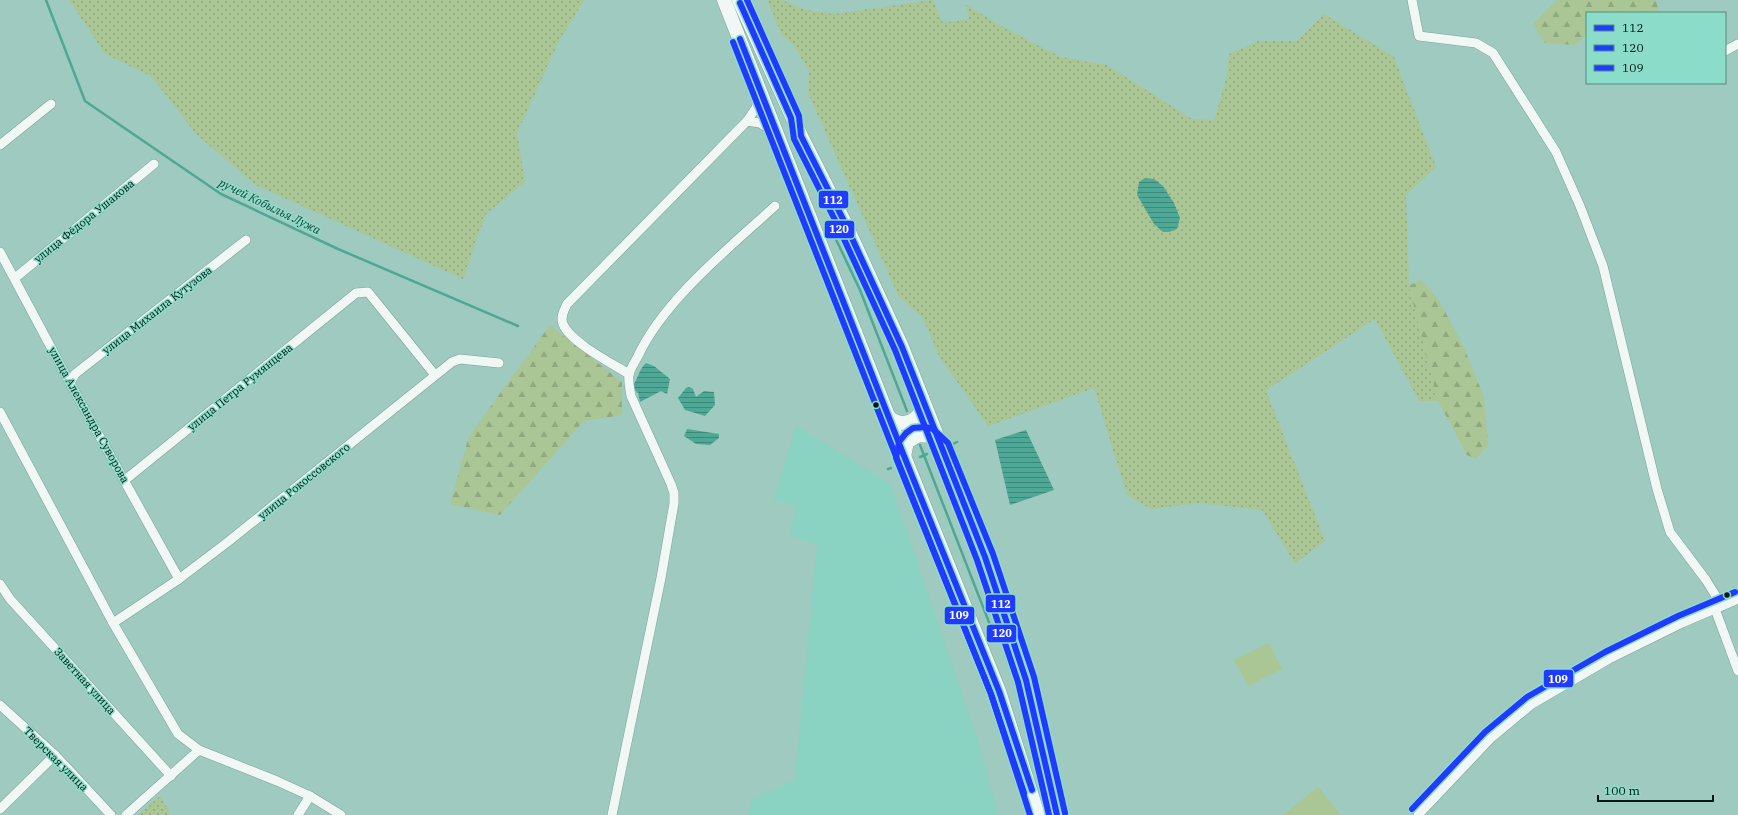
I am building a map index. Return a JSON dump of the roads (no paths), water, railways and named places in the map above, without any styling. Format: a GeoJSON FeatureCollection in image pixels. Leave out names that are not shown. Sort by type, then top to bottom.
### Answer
{"type":"FeatureCollection","features":[{"type":"Feature","properties":{"kind":"highway"},"geometry":{"type":"LineString","coordinates":[[724,0],[780,138],[887,414],[999,691],[1038,815]]}},
{"type":"Feature","properties":{"kind":"highway"},"geometry":{"type":"LineString","coordinates":[[739,0],[801,136],[866,270],[922,397],[984,557],[1026,680],[1057,815]]}},
{"type":"Feature","properties":{"kind":"highway"},"geometry":{"type":"LineString","coordinates":[[747,0],[799,116],[801,136]]}},
{"type":"Feature","properties":{"kind":"highway"},"geometry":{"type":"LineString","coordinates":[[887,414],[896,422],[911,422],[921,411],[922,397]]}},
{"type":"Feature","properties":{"kind":"highway"},"geometry":{"type":"LineString","coordinates":[[904,456],[907,442],[919,435],[933,438],[941,447]]}},
{"type":"Feature","properties":{"kind":"street"},"geometry":{"type":"LineString","coordinates":[[1412,0],[1419,36],[1476,43],[1493,53],[1556,152],[1580,206],[1603,266],[1657,489],[1670,532],[1706,580],[1719,601],[1715,609],[1738,671]]}},
{"type":"Feature","properties":{"kind":"street"},"geometry":{"type":"LineString","coordinates":[[1726,50],[1738,44]]}},
{"type":"Feature","properties":{"kind":"street"},"geometry":{"type":"LineString","coordinates":[[629,374],[580,343],[563,325],[562,315],[564,310],[567,304],[747,121],[758,104],[760,89]]}},
{"type":"Feature","properties":{"kind":"street"},"geometry":{"type":"LineString","coordinates":[[0,145],[51,104]]}},
{"type":"Feature","properties":{"kind":"street"},"geometry":{"type":"LineString","coordinates":[[747,121],[764,125],[780,138]]}},
{"type":"Feature","properties":{"kind":"street","name":"улица Фёдора Ушакова"},"geometry":{"type":"LineString","coordinates":[[14,278],[154,164]]}},
{"type":"Feature","properties":{"kind":"street"},"geometry":{"type":"LineString","coordinates":[[612,815],[661,578],[674,502],[674,492],[671,484],[631,396],[628,383],[629,374],[645,340],[669,308],[774,206]]}},
{"type":"Feature","properties":{"kind":"street","name":"улица Михаила Кутузова"},"geometry":{"type":"LineString","coordinates":[[70,383],[75,374],[246,240]]}},
{"type":"Feature","properties":{"kind":"street","name":"улица Александра Суворова"},"geometry":{"type":"LineString","coordinates":[[0,252],[70,383],[179,579]]}},
{"type":"Feature","properties":{"kind":"street","name":"улица Петра Румянцева"},"geometry":{"type":"LineString","coordinates":[[125,480],[356,293],[368,292],[435,375]]}},
{"type":"Feature","properties":{"kind":"street","name":"улица Рокоссовского"},"geometry":{"type":"LineString","coordinates":[[113,623],[179,579],[452,362],[460,359],[499,362]]}},
{"type":"Feature","properties":{"kind":"street"},"geometry":{"type":"LineString","coordinates":[[0,412],[113,623],[178,734],[199,750],[277,781],[310,796],[341,815]]}},
{"type":"Feature","properties":{"kind":"street","name":"Заветная улица"},"geometry":{"type":"LineString","coordinates":[[0,584],[10,599],[171,776]]}},
{"type":"Feature","properties":{"kind":"street"},"geometry":{"type":"LineString","coordinates":[[1418,815],[1491,738],[1532,704],[1609,659],[1682,623],[1738,599]]}},
{"type":"Feature","properties":{"kind":"street","name":"Тверская улица"},"geometry":{"type":"LineString","coordinates":[[0,704],[55,755],[111,815]]}},
{"type":"Feature","properties":{"kind":"street"},"geometry":{"type":"LineString","coordinates":[[126,815],[199,750]]}},
{"type":"Feature","properties":{"kind":"street"},"geometry":{"type":"LineString","coordinates":[[0,809],[55,755]]}},
{"type":"Feature","properties":{"kind":"street"},"geometry":{"type":"LineString","coordinates":[[298,815],[310,796]]}},
{"type":"Feature","properties":{"kind":"waterway","name":"ручей Кобылья Лужа"},"geometry":{"type":"LineString","coordinates":[[46,0],[85,101],[221,194],[338,249],[518,326]]}},
{"type":"Feature","properties":{"kind":"waterway"},"geometry":{"type":"LineString","coordinates":[[832,231],[860,290],[907,411]]}},
{"type":"Feature","properties":{"kind":"waterway"},"geometry":{"type":"LineString","coordinates":[[953,444],[957,442]]}},
{"type":"Feature","properties":{"kind":"waterway"},"geometry":{"type":"LineString","coordinates":[[920,445],[992,630]]}},
{"type":"Feature","properties":{"kind":"waterway"},"geometry":{"type":"LineString","coordinates":[[920,457],[927,454]]}}]}
